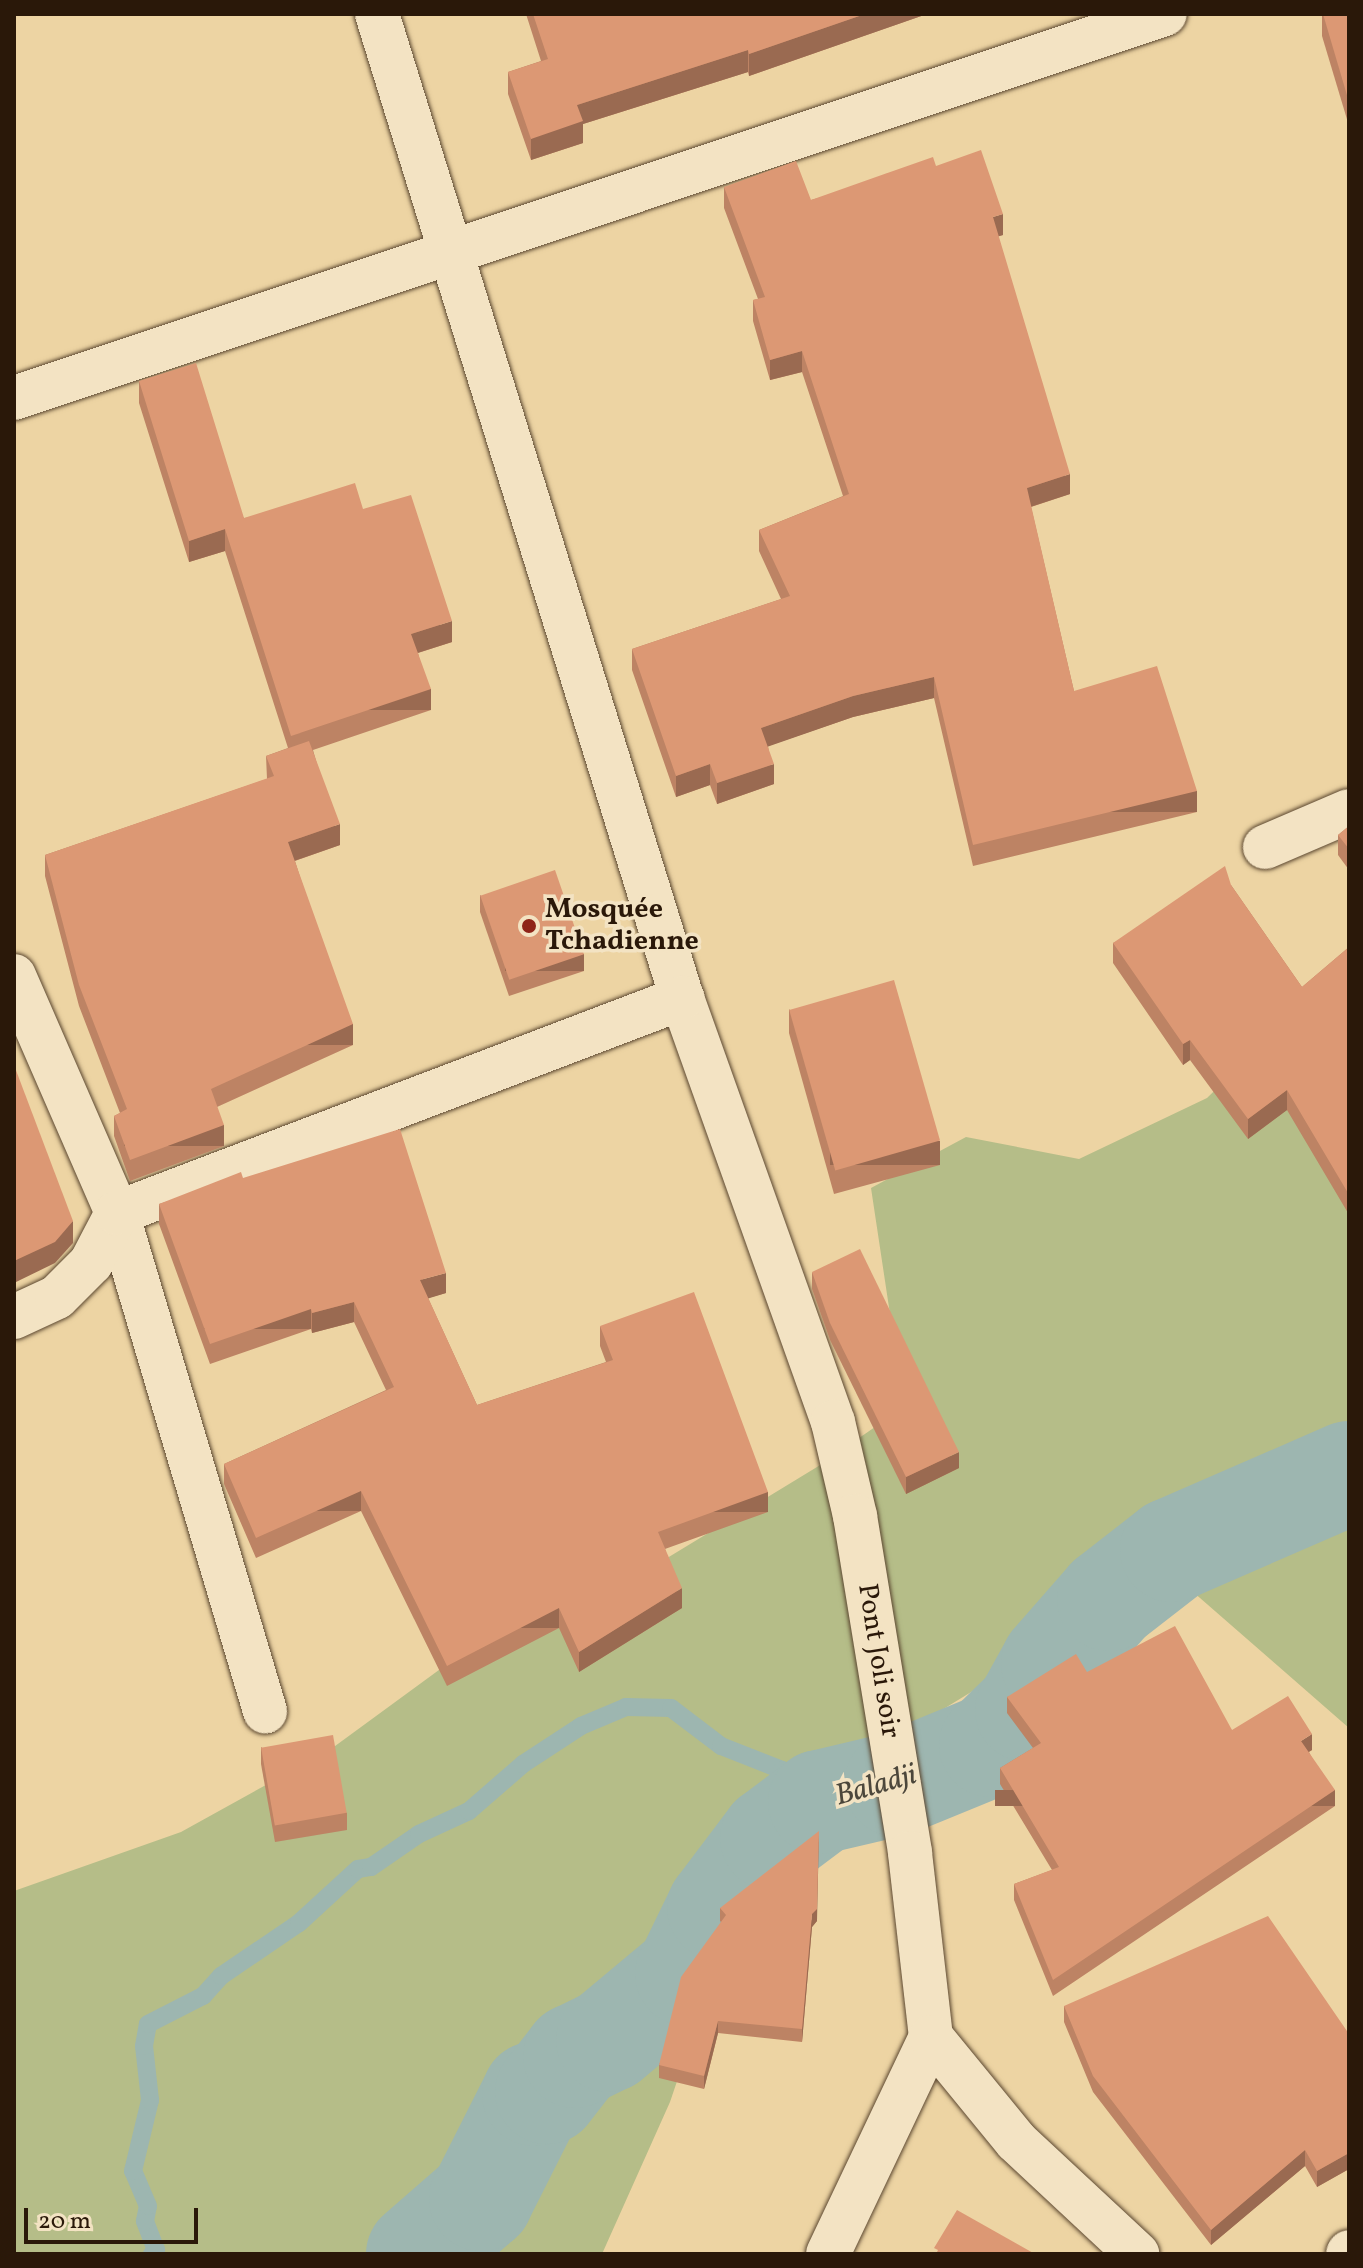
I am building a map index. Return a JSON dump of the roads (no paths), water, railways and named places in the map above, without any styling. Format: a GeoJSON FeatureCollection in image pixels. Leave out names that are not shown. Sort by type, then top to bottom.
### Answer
{"type":"FeatureCollection","features":[{"type":"Feature","properties":{"kind":"street","name":"Pont Joli soir"},"geometry":{"type":"LineString","coordinates":[[377,14],[453,248],[682,998],[833,1422],[855,1516],[910,1853],[931,2037]]}},
{"type":"Feature","properties":{"kind":"street"},"geometry":{"type":"LineString","coordinates":[[14,398],[453,248],[1165,14]]}},
{"type":"Feature","properties":{"kind":"street"},"geometry":{"type":"LineString","coordinates":[[1265,847],[1349,811]]}},
{"type":"Feature","properties":{"kind":"street"},"geometry":{"type":"LineString","coordinates":[[14,976],[117,1213],[265,1711]]}},
{"type":"Feature","properties":{"kind":"street"},"geometry":{"type":"LineString","coordinates":[[14,1317],[57,1297],[91,1263],[117,1213],[682,998]]}},
{"type":"Feature","properties":{"kind":"street"},"geometry":{"type":"LineString","coordinates":[[828,2254],[931,2037],[1016,2141],[1137,2254]]}},
{"type":"Feature","properties":{"kind":"waterway","name":"Baladji"},"geometry":{"type":"LineString","coordinates":[[418,2254],[481,2199],[534,2094],[547,2092],[575,2056],[608,2040],[687,1974],[719,1908],[772,1838],[820,1802],[896,1784],[991,1745],[1027,1710],[1053,1663],[1109,1599],[1172,1550],[1349,1473]]}},
{"type":"Feature","properties":{"kind":"waterway"},"geometry":{"type":"LineString","coordinates":[[152,2254],[156,2250],[145,2221],[148,2206],[133,2171],[150,2100],[144,2046],[148,2024],[203,1996],[221,1976],[299,1923],[358,1869],[371,1867],[419,1834],[469,1811],[523,1764],[581,1726],[626,1707],[671,1708],[721,1746],[782,1770],[820,1802]]}},
{"type":"Feature","properties":{"kind":"place","name":"Mosquée Tchadienne"},"geometry":{"type":"Point","coordinates":[529,926]}}]}
